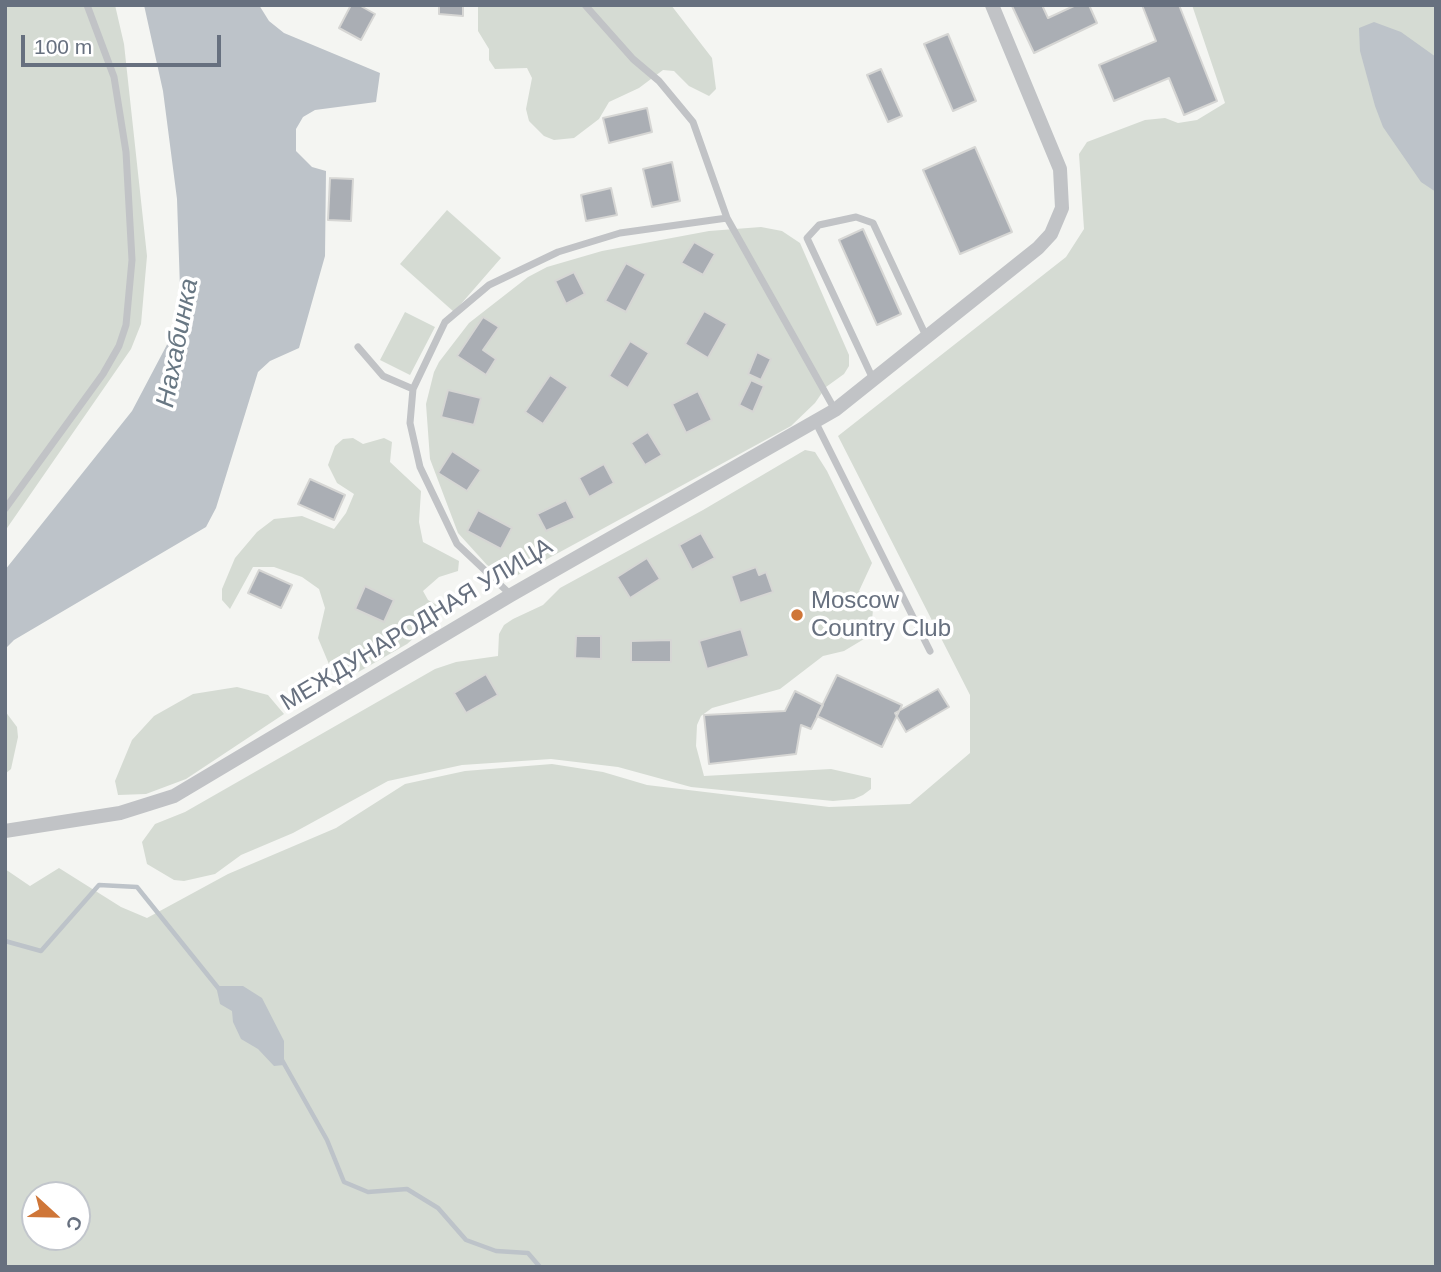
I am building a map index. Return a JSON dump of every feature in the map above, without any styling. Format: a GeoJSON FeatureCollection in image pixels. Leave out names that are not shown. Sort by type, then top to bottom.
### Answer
{"type":"FeatureCollection","features":[{"type":"Feature","properties":{"kind":"street","name":"МЕЖДУНАРОДНАЯ УЛИЦА"},"geometry":{"type":"LineString","coordinates":[[5,831],[120,813],[174,796],[511,595],[835,410],[1038,248],[1051,234],[1062,208],[1060,169],[992,5]]}},
{"type":"Feature","properties":{"kind":"lane"},"geometry":{"type":"LineString","coordinates":[[5,509],[103,374],[119,346],[126,325],[132,260],[126,152],[114,78],[88,5]]}},
{"type":"Feature","properties":{"kind":"lane"},"geometry":{"type":"LineString","coordinates":[[585,5],[633,59],[660,81],[693,122],[727,218],[835,410]]}},
{"type":"Feature","properties":{"kind":"lane"},"geometry":{"type":"LineString","coordinates":[[873,379],[807,238],[819,225],[856,217],[873,223],[926,336]]}},
{"type":"Feature","properties":{"kind":"lane"},"geometry":{"type":"LineString","coordinates":[[511,595],[457,544],[420,467],[410,423],[414,389],[445,322],[489,285],[558,251],[620,233],[727,218]]}},
{"type":"Feature","properties":{"kind":"lane"},"geometry":{"type":"LineString","coordinates":[[358,346],[383,376],[414,389]]}},
{"type":"Feature","properties":{"kind":"lane"},"geometry":{"type":"LineString","coordinates":[[816,421],[930,651]]}},
{"type":"Feature","properties":{"kind":"shaded area"},"geometry":{"type":"Polygon","coordinates":[[[5,5],[115,5],[124,44],[147,256],[141,324],[131,349],[5,531],[5,5]]]}},
{"type":"Feature","properties":{"kind":"shaded area"},"geometry":{"type":"Polygon","coordinates":[[[478,5],[671,5],[712,58],[716,89],[709,96],[689,86],[674,71],[663,70],[639,88],[609,102],[599,119],[574,138],[554,140],[544,136],[529,121],[526,109],[532,78],[527,68],[495,69],[489,60],[489,49],[478,31],[478,5]]]}},
{"type":"Feature","properties":{"kind":"shaded area","name":"Moscow Country Club"},"geometry":{"type":"Polygon","coordinates":[[[1192,5],[1436,5],[1436,1267],[5,1267],[5,869],[30,886],[59,868],[121,907],[147,918],[228,874],[336,828],[405,784],[465,771],[552,764],[603,772],[647,785],[829,807],[910,804],[970,753],[970,695],[838,436],[1066,257],[1084,229],[1079,154],[1087,142],[1145,120],[1165,118],[1178,123],[1197,120],[1225,103],[1192,5]]]}},
{"type":"Feature","properties":{"kind":"shaded area"},"geometry":{"type":"Polygon","coordinates":[[[447,210],[501,258],[454,312],[400,264],[447,210]]]}},
{"type":"Feature","properties":{"kind":"shaded area"},"geometry":{"type":"Polygon","coordinates":[[[761,227],[782,231],[800,243],[849,355],[849,366],[844,374],[826,387],[815,403],[791,426],[516,576],[506,576],[487,565],[458,533],[430,459],[426,404],[434,372],[469,323],[528,277],[547,267],[602,251],[709,231],[761,227]]]}},
{"type":"Feature","properties":{"kind":"shaded area"},"geometry":{"type":"Polygon","coordinates":[[[405,312],[435,327],[410,375],[380,360],[405,312]]]}},
{"type":"Feature","properties":{"kind":"shaded area"},"geometry":{"type":"Polygon","coordinates":[[[353,438],[363,444],[384,438],[392,442],[390,462],[421,491],[419,522],[423,542],[459,561],[458,571],[439,577],[423,591],[428,600],[437,605],[436,615],[422,631],[407,644],[348,678],[337,677],[331,669],[318,638],[325,608],[319,589],[302,577],[274,567],[253,567],[230,609],[222,600],[222,589],[235,558],[257,532],[274,519],[302,516],[334,529],[346,513],[354,494],[337,483],[328,465],[335,446],[343,439],[353,438]]]}},
{"type":"Feature","properties":{"kind":"shaded area"},"geometry":{"type":"Polygon","coordinates":[[[805,450],[815,452],[827,471],[872,563],[859,591],[873,610],[872,620],[864,639],[844,651],[823,656],[780,689],[712,708],[701,716],[697,725],[696,746],[704,776],[831,769],[871,778],[871,789],[863,795],[854,799],[833,801],[691,787],[618,767],[551,759],[462,765],[388,781],[293,833],[241,855],[215,874],[184,881],[174,880],[147,864],[142,842],[155,824],[185,812],[435,669],[456,662],[498,656],[499,634],[504,625],[543,605],[560,588],[703,510],[805,450]]]}},
{"type":"Feature","properties":{"kind":"shaded area"},"geometry":{"type":"Polygon","coordinates":[[[237,687],[268,695],[284,714],[186,779],[146,794],[118,795],[115,781],[132,740],[154,716],[193,694],[237,687]]]}},
{"type":"Feature","properties":{"kind":"shaded area"},"geometry":{"type":"Polygon","coordinates":[[[5,711],[17,727],[18,737],[11,769],[5,774],[5,711]]]}},
{"type":"Feature","properties":{"kind":"water","name":"Нахабинка"},"geometry":{"type":"Polygon","coordinates":[[[144,5],[259,5],[269,21],[284,33],[380,73],[376,102],[315,110],[303,117],[296,129],[296,151],[312,167],[326,171],[325,256],[299,348],[270,361],[258,372],[216,508],[206,527],[14,640],[5,649],[5,570],[132,411],[181,318],[177,199],[163,91],[144,5]]]}},
{"type":"Feature","properties":{"kind":"water"},"geometry":{"type":"Polygon","coordinates":[[[1374,22],[1401,32],[1436,57],[1436,192],[1421,182],[1383,127],[1375,106],[1360,51],[1359,28],[1374,22]]]}},
{"type":"Feature","properties":{"kind":"water"},"geometry":{"type":"Polygon","coordinates":[[[216,986],[243,986],[262,998],[284,1041],[284,1065],[274,1066],[258,1049],[241,1039],[233,1022],[232,1011],[220,1004],[216,986]]]}},
{"type":"Feature","properties":{"kind":"building"},"geometry":{"type":"Polygon","coordinates":[[[351,5],[359,5],[375,14],[361,40],[339,28],[351,5]]]}},
{"type":"Feature","properties":{"kind":"building"},"geometry":{"type":"Polygon","coordinates":[[[439,5],[463,5],[463,16],[439,14],[439,5]]]}},
{"type":"Feature","properties":{"kind":"building"},"geometry":{"type":"Polygon","coordinates":[[[1042,5],[1048,18],[1076,5],[1089,5],[1097,23],[1034,53],[1012,6],[1042,5]]]}},
{"type":"Feature","properties":{"kind":"building"},"geometry":{"type":"Polygon","coordinates":[[[1142,5],[1179,5],[1217,101],[1184,115],[1169,78],[1114,101],[1099,65],[1156,41],[1142,5]]]}},
{"type":"Feature","properties":{"kind":"building"},"geometry":{"type":"Polygon","coordinates":[[[948,34],[976,101],[953,111],[924,44],[948,34]]]}},
{"type":"Feature","properties":{"kind":"building"},"geometry":{"type":"Polygon","coordinates":[[[881,69],[902,116],[888,122],[867,75],[881,69]]]}},
{"type":"Feature","properties":{"kind":"building"},"geometry":{"type":"Polygon","coordinates":[[[647,108],[652,132],[609,143],[603,118],[647,108]]]}},
{"type":"Feature","properties":{"kind":"building"},"geometry":{"type":"Polygon","coordinates":[[[975,147],[1012,232],[960,254],[923,170],[975,147]]]}},
{"type":"Feature","properties":{"kind":"building"},"geometry":{"type":"Polygon","coordinates":[[[672,162],[680,201],[652,207],[643,169],[672,162]]]}},
{"type":"Feature","properties":{"kind":"building"},"geometry":{"type":"Polygon","coordinates":[[[330,178],[353,179],[351,221],[328,220],[330,178]]]}},
{"type":"Feature","properties":{"kind":"building"},"geometry":{"type":"Polygon","coordinates":[[[611,188],[617,215],[586,221],[581,195],[611,188]]]}},
{"type":"Feature","properties":{"kind":"building"},"geometry":{"type":"Polygon","coordinates":[[[863,229],[901,314],[877,325],[839,240],[863,229]]]}},
{"type":"Feature","properties":{"kind":"building"},"geometry":{"type":"Polygon","coordinates":[[[694,242],[715,254],[703,275],[681,263],[694,242]]]}},
{"type":"Feature","properties":{"kind":"building"},"geometry":{"type":"Polygon","coordinates":[[[626,263],[646,274],[626,312],[605,301],[626,263]]]}},
{"type":"Feature","properties":{"kind":"building"},"geometry":{"type":"Polygon","coordinates":[[[574,272],[585,294],[566,304],[555,281],[574,272]]]}},
{"type":"Feature","properties":{"kind":"building"},"geometry":{"type":"Polygon","coordinates":[[[704,311],[727,324],[708,358],[685,344],[704,311]]]}},
{"type":"Feature","properties":{"kind":"building"},"geometry":{"type":"Polygon","coordinates":[[[483,317],[499,327],[483,350],[496,359],[486,375],[457,356],[483,317]]]}},
{"type":"Feature","properties":{"kind":"building"},"geometry":{"type":"Polygon","coordinates":[[[630,341],[649,353],[628,388],[609,376],[630,341]]]}},
{"type":"Feature","properties":{"kind":"building"},"geometry":{"type":"Polygon","coordinates":[[[757,352],[771,359],[761,380],[748,374],[757,352]]]}},
{"type":"Feature","properties":{"kind":"building"},"geometry":{"type":"Polygon","coordinates":[[[550,375],[568,387],[543,424],[525,412],[550,375]]]}},
{"type":"Feature","properties":{"kind":"building"},"geometry":{"type":"Polygon","coordinates":[[[751,380],[764,386],[753,412],[739,405],[751,380]]]}},
{"type":"Feature","properties":{"kind":"building"},"geometry":{"type":"Polygon","coordinates":[[[448,390],[481,398],[474,425],[441,417],[448,390]]]}},
{"type":"Feature","properties":{"kind":"building"},"geometry":{"type":"Polygon","coordinates":[[[698,391],[712,420],[686,433],[672,404],[698,391]]]}},
{"type":"Feature","properties":{"kind":"building"},"geometry":{"type":"Polygon","coordinates":[[[648,432],[662,455],[645,465],[631,443],[648,432]]]}},
{"type":"Feature","properties":{"kind":"building"},"geometry":{"type":"Polygon","coordinates":[[[452,451],[481,470],[467,491],[438,473],[452,451]]]}},
{"type":"Feature","properties":{"kind":"building"},"geometry":{"type":"Polygon","coordinates":[[[604,464],[614,483],[589,497],[579,478],[604,464]]]}},
{"type":"Feature","properties":{"kind":"building"},"geometry":{"type":"Polygon","coordinates":[[[310,479],[345,495],[334,520],[298,504],[310,479]]]}},
{"type":"Feature","properties":{"kind":"building"},"geometry":{"type":"Polygon","coordinates":[[[566,500],[575,518],[546,531],[537,514],[566,500]]]}},
{"type":"Feature","properties":{"kind":"building"},"geometry":{"type":"Polygon","coordinates":[[[478,510],[512,528],[501,549],[467,531],[478,510]]]}},
{"type":"Feature","properties":{"kind":"building"},"geometry":{"type":"Polygon","coordinates":[[[701,533],[715,558],[692,570],[679,545],[701,533]]]}},
{"type":"Feature","properties":{"kind":"building"},"geometry":{"type":"Polygon","coordinates":[[[647,558],[660,579],[630,598],[617,577],[647,558]]]}},
{"type":"Feature","properties":{"kind":"building"},"geometry":{"type":"Polygon","coordinates":[[[756,567],[759,575],[766,572],[773,592],[740,603],[731,576],[756,567]]]}},
{"type":"Feature","properties":{"kind":"building"},"geometry":{"type":"Polygon","coordinates":[[[259,570],[292,585],[281,608],[248,593],[259,570]]]}},
{"type":"Feature","properties":{"kind":"building"},"geometry":{"type":"Polygon","coordinates":[[[365,586],[394,600],[384,622],[355,609],[365,586]]]}},
{"type":"Feature","properties":{"kind":"building"},"geometry":{"type":"Polygon","coordinates":[[[741,629],[749,656],[707,669],[699,641],[741,629]]]}},
{"type":"Feature","properties":{"kind":"building"},"geometry":{"type":"Polygon","coordinates":[[[576,636],[601,636],[601,659],[575,658],[576,636]]]}},
{"type":"Feature","properties":{"kind":"building"},"geometry":{"type":"Polygon","coordinates":[[[671,640],[671,662],[631,662],[631,641],[671,640]]]}},
{"type":"Feature","properties":{"kind":"building"},"geometry":{"type":"Polygon","coordinates":[[[486,674],[498,695],[466,713],[454,693],[486,674]]]}},
{"type":"Feature","properties":{"kind":"building"},"geometry":{"type":"Polygon","coordinates":[[[837,675],[902,705],[882,747],[817,716],[837,675]]]}},
{"type":"Feature","properties":{"kind":"building"},"geometry":{"type":"Polygon","coordinates":[[[938,689],[949,707],[906,732],[895,713],[938,689]]]}},
{"type":"Feature","properties":{"kind":"building"},"geometry":{"type":"Polygon","coordinates":[[[795,691],[823,705],[811,729],[801,725],[796,754],[709,764],[704,715],[785,711],[795,691]]]}},
{"type":"Feature","properties":{"kind":"waterway"},"geometry":{"type":"LineString","coordinates":[[5,941],[41,951],[99,885],[137,887],[219,989]]}},
{"type":"Feature","properties":{"kind":"waterway"},"geometry":{"type":"LineString","coordinates":[[282,1060],[327,1140],[344,1182],[368,1192],[407,1189],[438,1208],[466,1240],[496,1251],[528,1253],[540,1267]]}},
{"type":"Feature","properties":{"kind":"place","name":"Moscow Country Club"},"geometry":{"type":"Point","coordinates":[797,615]}}]}
